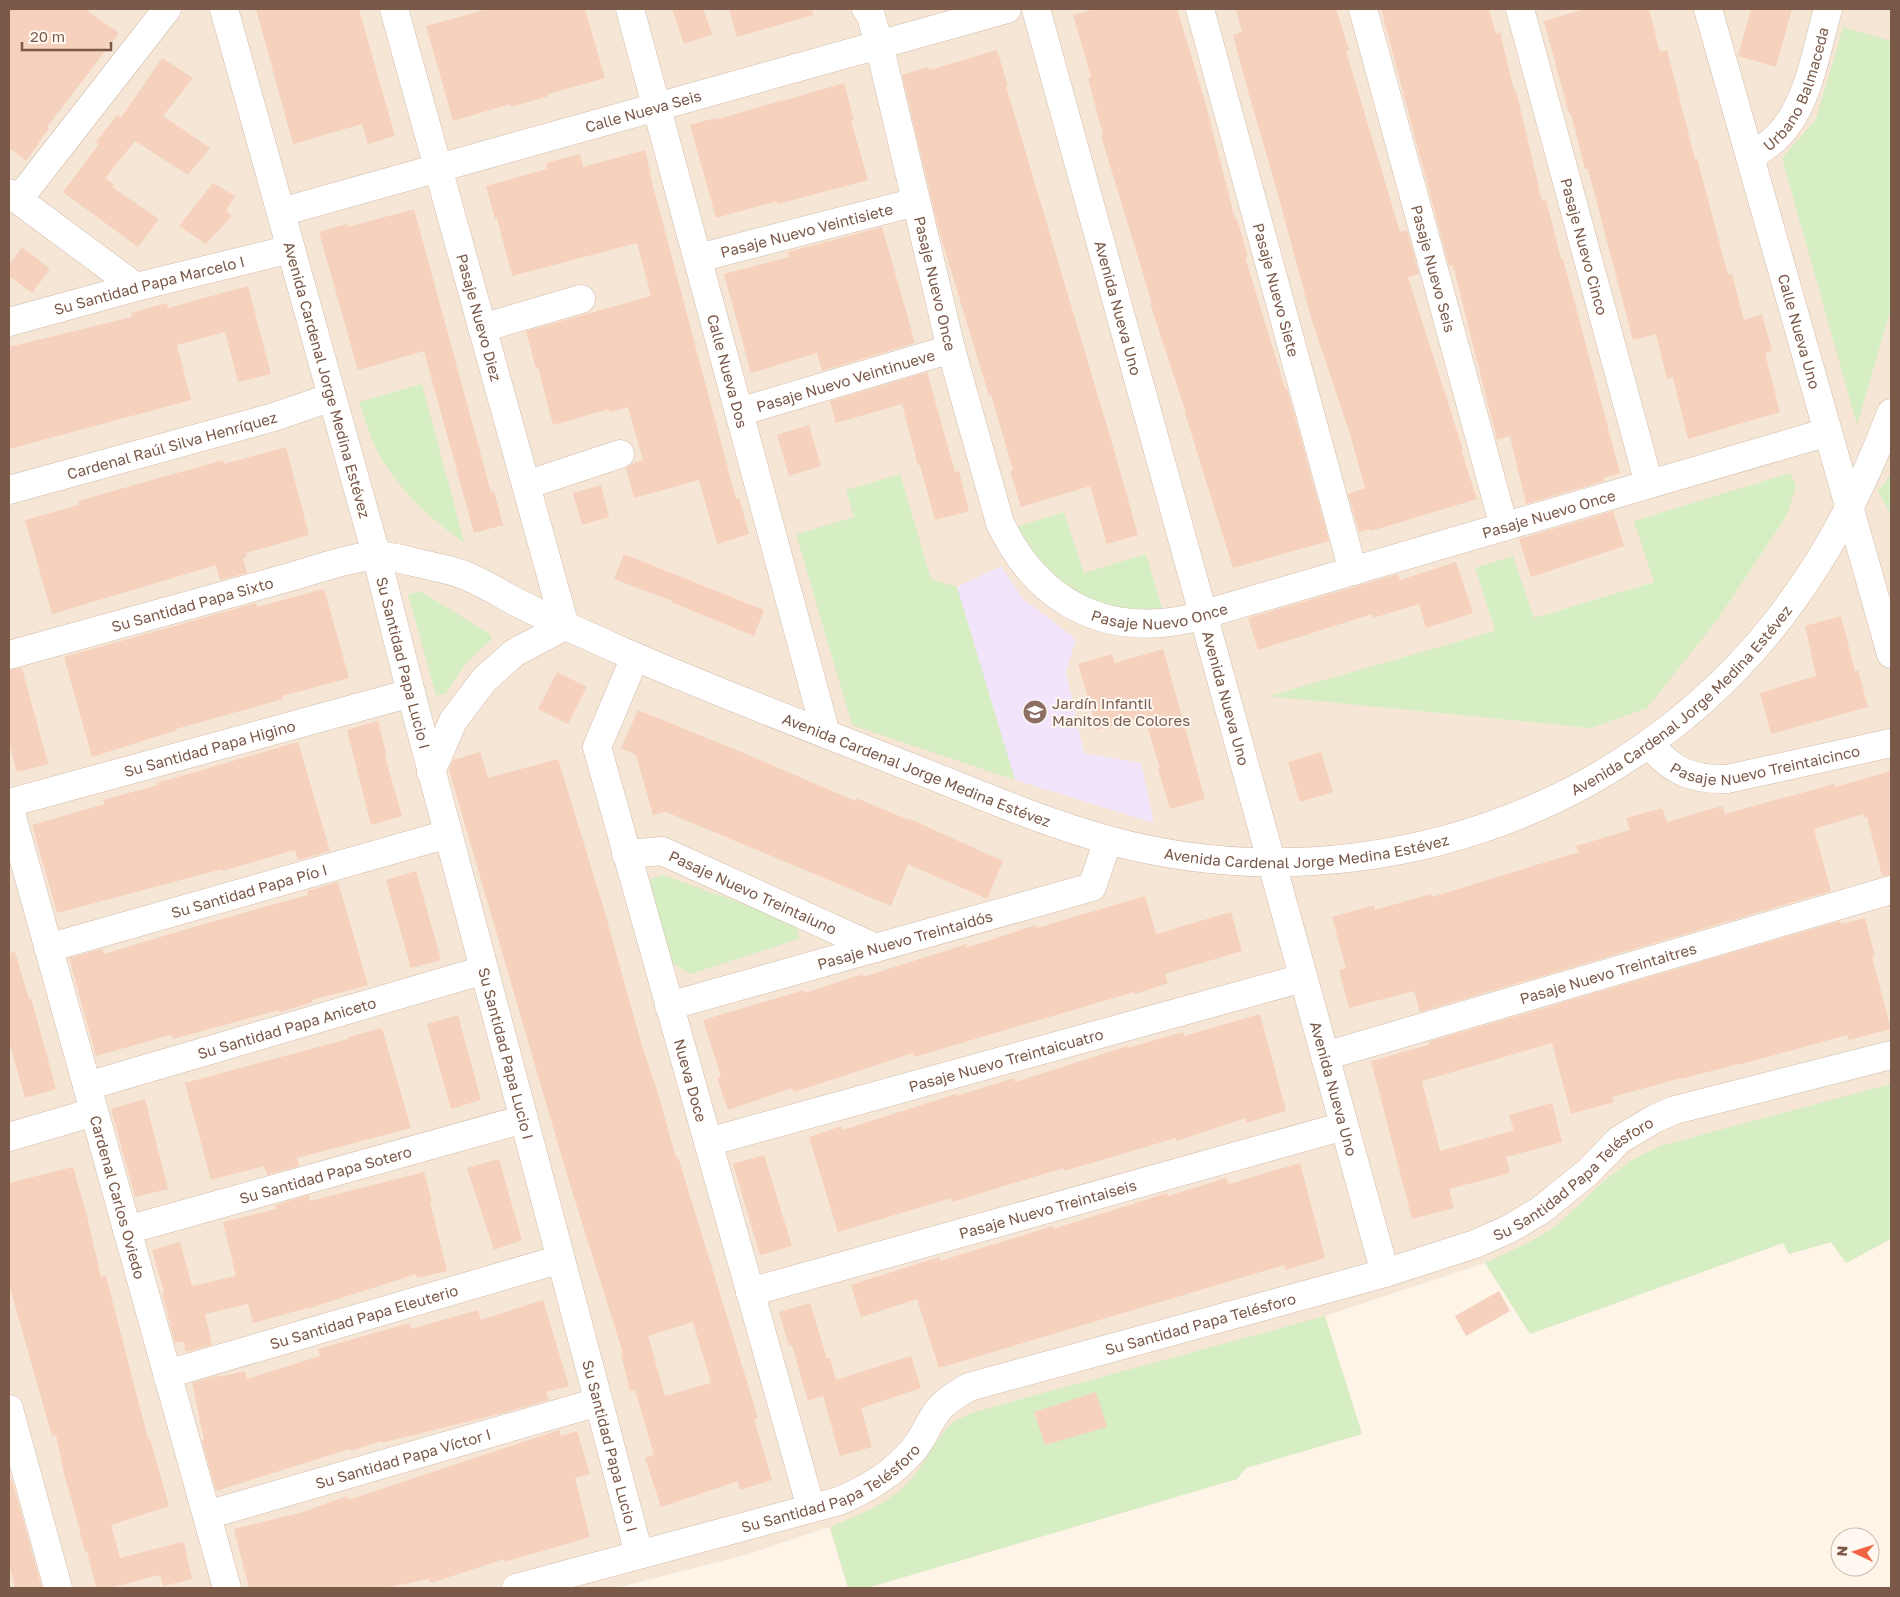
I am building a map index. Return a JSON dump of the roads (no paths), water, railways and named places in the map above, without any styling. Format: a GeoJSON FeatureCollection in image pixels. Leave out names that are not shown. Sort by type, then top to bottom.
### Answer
{"type":"FeatureCollection","features":[{"type":"Feature","properties":{"kind":"street"},"geometry":{"type":"LineString","coordinates":[[136,287],[13,196],[167,9]]}},
{"type":"Feature","properties":{"kind":"street","name":"Avenida Cardenal Jorge Medina Estévez"},"geometry":{"type":"LineString","coordinates":[[224,9],[376,554],[459,573],[565,626],[635,657],[826,734],[1048,820],[1108,840],[1190,857],[1272,863],[1316,862],[1386,853],[1446,840],[1530,811],[1571,791],[1650,743],[1722,682],[1764,638],[1796,597],[1825,554],[1850,509],[1875,455],[1891,412]]}},
{"type":"Feature","properties":{"kind":"street","name":"Pasaje Nuevo Diez"},"geometry":{"type":"LineString","coordinates":[[396,9],[565,626]]}},
{"type":"Feature","properties":{"kind":"street","name":"Calle Nueva Dos"},"geometry":{"type":"LineString","coordinates":[[630,9],[826,734]]}},
{"type":"Feature","properties":{"kind":"street","name":"Pasaje Nuevo Once"},"geometry":{"type":"LineString","coordinates":[[866,9],[870,13],[879,44],[951,349],[1000,523],[1022,562],[1036,578],[1053,593],[1078,608],[1101,617],[1125,623],[1150,624],[1174,622],[1828,432]]}},
{"type":"Feature","properties":{"kind":"street","name":"Calle Nueva Seis"},"geometry":{"type":"LineString","coordinates":[[281,212],[1007,9]]}},
{"type":"Feature","properties":{"kind":"street","name":"Avenida Nueva Uno"},"geometry":{"type":"LineString","coordinates":[[1036,9],[1385,1273]]}},
{"type":"Feature","properties":{"kind":"street","name":"Pasaje Nuevo Siete"},"geometry":{"type":"LineString","coordinates":[[1200,9],[1353,571]]}},
{"type":"Feature","properties":{"kind":"street","name":"Pasaje Nuevo Seis"},"geometry":{"type":"LineString","coordinates":[[1363,9],[1504,526]]}},
{"type":"Feature","properties":{"kind":"street","name":"Pasaje Nuevo Cinco"},"geometry":{"type":"LineString","coordinates":[[1520,9],[1649,484]]}},
{"type":"Feature","properties":{"kind":"street","name":"Calle Nueva Uno"},"geometry":{"type":"LineString","coordinates":[[1708,9],[1891,654]]}},
{"type":"Feature","properties":{"kind":"street","name":"Urbano Balmaceda"},"geometry":{"type":"LineString","coordinates":[[1750,157],[1769,145],[1795,114],[1803,98],[1828,9]]}},
{"type":"Feature","properties":{"kind":"street","name":"Pasaje Nuevo Veintisiete"},"geometry":{"type":"LineString","coordinates":[[698,258],[916,202]]}},
{"type":"Feature","properties":{"kind":"street","name":"Su Santidad Papa Marcelo I"},"geometry":{"type":"LineString","coordinates":[[9,322],[136,287],[291,249]]}},
{"type":"Feature","properties":{"kind":"street"},"geometry":{"type":"LineString","coordinates":[[482,328],[581,298]]}},
{"type":"Feature","properties":{"kind":"street","name":"Pasaje Nuevo Veintinueve"},"geometry":{"type":"LineString","coordinates":[[739,412],[951,349]]}},
{"type":"Feature","properties":{"kind":"street","name":"Cardenal Raúl Silva Henríquez"},"geometry":{"type":"LineString","coordinates":[[9,490],[274,416],[332,397]]}},
{"type":"Feature","properties":{"kind":"street"},"geometry":{"type":"LineString","coordinates":[[526,485],[620,454]]}},
{"type":"Feature","properties":{"kind":"street","name":"Su Santidad Papa Sixto"},"geometry":{"type":"LineString","coordinates":[[9,655],[376,554]]}},
{"type":"Feature","properties":{"kind":"street","name":"Su Santidad Papa Lucio I"},"geometry":{"type":"LineString","coordinates":[[376,554],[431,772],[639,1554]]}},
{"type":"Feature","properties":{"kind":"street"},"geometry":{"type":"LineString","coordinates":[[431,772],[454,721],[484,680],[514,653],[565,626]]}},
{"type":"Feature","properties":{"kind":"street","name":"Nueva Doce"},"geometry":{"type":"LineString","coordinates":[[635,657],[597,747],[811,1508]]}},
{"type":"Feature","properties":{"kind":"street","name":"Su Santidad Papa Higino"},"geometry":{"type":"LineString","coordinates":[[9,804],[411,694]]}},
{"type":"Feature","properties":{"kind":"street","name":"Pasaje Nuevo Treintaicinco"},"geometry":{"type":"LineString","coordinates":[[1650,743],[1658,755],[1681,772],[1711,780],[1727,779],[1891,743]]}},
{"type":"Feature","properties":{"kind":"street","name":"Cardenal Carlos Oviedo"},"geometry":{"type":"LineString","coordinates":[[9,804],[227,1588]]}},
{"type":"Feature","properties":{"kind":"street","name":"Su Santidad Papa Pío I"},"geometry":{"type":"LineString","coordinates":[[48,948],[448,834]]}},
{"type":"Feature","properties":{"kind":"street","name":"Pasaje Nuevo Treintaidós"},"geometry":{"type":"LineString","coordinates":[[669,1006],[1092,887],[1108,840]]}},
{"type":"Feature","properties":{"kind":"street","name":"Pasaje Nuevo Treintaiuno"},"geometry":{"type":"LineString","coordinates":[[626,854],[662,851],[876,948]]}},
{"type":"Feature","properties":{"kind":"street","name":"Pasaje Nuevo Treintaitres"},"geometry":{"type":"LineString","coordinates":[[1325,1056],[1891,890]]}},
{"type":"Feature","properties":{"kind":"street","name":"Su Santidad Papa Aniceto"},"geometry":{"type":"LineString","coordinates":[[9,1137],[91,1099],[484,970]]}},
{"type":"Feature","properties":{"kind":"street","name":"Pasaje Nuevo Treintaicuatro"},"geometry":{"type":"LineString","coordinates":[[708,1142],[1303,978]]}},
{"type":"Feature","properties":{"kind":"street","name":"Su Santidad Papa Telésforo"},"geometry":{"type":"LineString","coordinates":[[516,1588],[839,1501],[861,1492],[881,1480],[899,1465],[915,1448],[943,1405],[968,1387],[1385,1273],[1475,1244],[1541,1210],[1588,1172],[1619,1140],[1656,1118],[1675,1110],[1891,1055]]}},
{"type":"Feature","properties":{"kind":"street","name":"Su Santidad Papa Sotero"},"geometry":{"type":"LineString","coordinates":[[127,1230],[524,1119]]}},
{"type":"Feature","properties":{"kind":"street","name":"Pasaje Nuevo Treintaiseis"},"geometry":{"type":"LineString","coordinates":[[750,1292],[1344,1126]]}},
{"type":"Feature","properties":{"kind":"street","name":"Su Santidad Papa Eleuterio"},"geometry":{"type":"LineString","coordinates":[[168,1374],[561,1259]]}},
{"type":"Feature","properties":{"kind":"street","name":"Su Santidad Papa Víctor I"},"geometry":{"type":"LineString","coordinates":[[207,1515],[598,1402]]}},
{"type":"Feature","properties":{"kind":"street"},"geometry":{"type":"LineString","coordinates":[[9,1409],[58,1588]]}},
{"type":"Feature","properties":{"kind":"place","name":"Jardín Infantil Manitos de Colores"},"geometry":{"type":"Point","coordinates":[1035,712]}}]}
